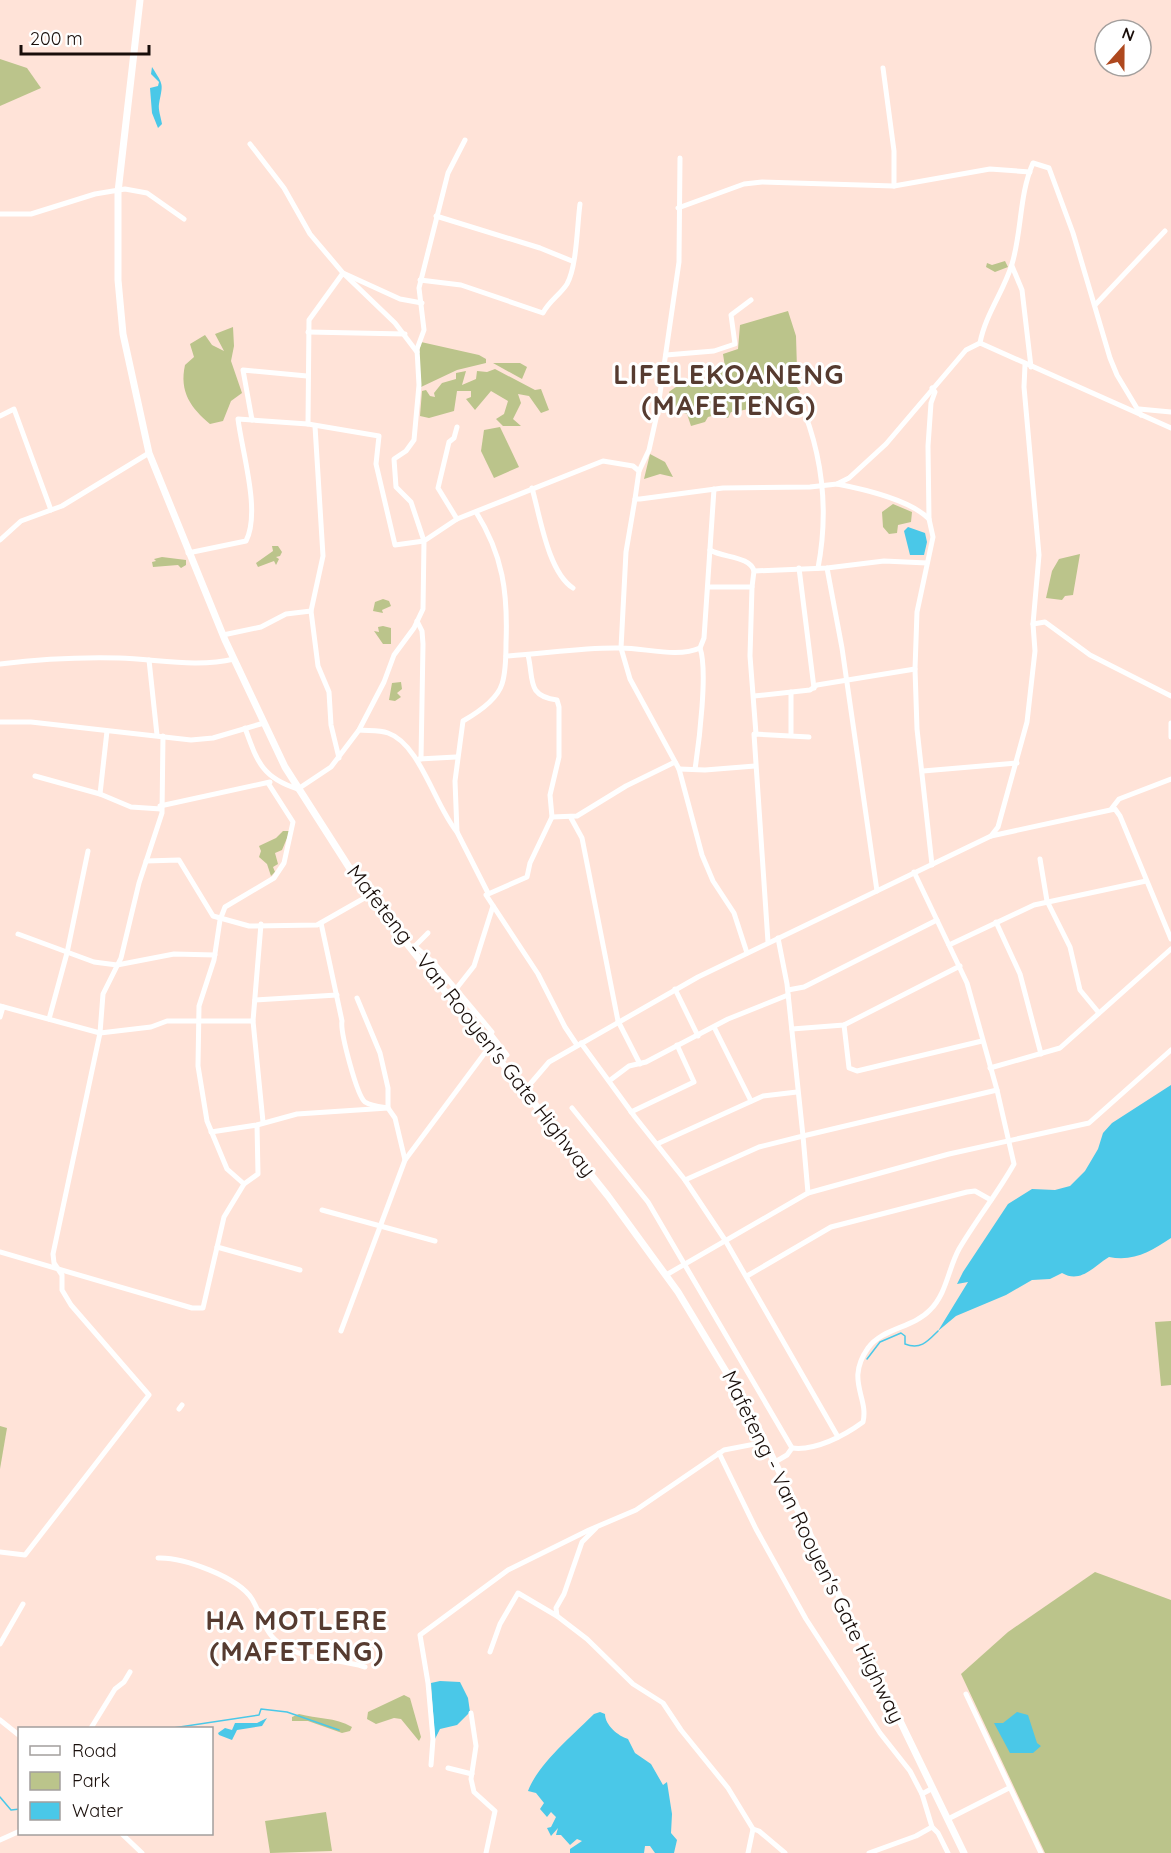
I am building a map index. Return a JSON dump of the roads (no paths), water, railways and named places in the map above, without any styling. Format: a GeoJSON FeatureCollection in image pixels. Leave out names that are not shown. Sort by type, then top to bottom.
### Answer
{"type":"FeatureCollection","features":[{"type":"Feature","properties":{"kind":"main road","name":"Mafeteng - Van Rooyen's Gate Highway"},"geometry":{"type":"LineString","coordinates":[[140,0],[118,192],[118,280],[122,325],[133,389],[149,453],[188,554],[223,635],[298,789],[368,896],[413,948],[608,1196],[666,1275],[716,1352],[751,1413],[964,1853]]}},
{"type":"Feature","properties":{"kind":"street"},"geometry":{"type":"LineString","coordinates":[[884,68],[894,151],[894,186]]}},
{"type":"Feature","properties":{"kind":"street"},"geometry":{"type":"LineString","coordinates":[[245,728],[259,764],[274,778],[298,789],[331,767],[359,730],[380,692],[394,655],[423,609],[424,541],[411,502],[396,488],[394,459],[406,451],[414,440],[419,385],[417,354],[424,330],[422,303],[418,288],[448,173],[465,140]]}},
{"type":"Feature","properties":{"kind":"street"},"geometry":{"type":"LineString","coordinates":[[250,144],[284,188],[310,234],[343,273],[405,334],[417,354]]}},
{"type":"Feature","properties":{"kind":"street"},"geometry":{"type":"LineString","coordinates":[[680,158],[678,208],[681,249],[666,355],[649,450],[639,471],[626,552],[621,648],[630,679],[679,768],[702,855],[713,881],[734,913],[747,953]]}},
{"type":"Feature","properties":{"kind":"street"},"geometry":{"type":"LineString","coordinates":[[635,498],[714,489],[823,486],[837,484],[849,478],[886,444],[966,350],[980,343],[1012,265],[1021,204],[1033,163],[1049,168],[1118,375],[1140,412]]}},
{"type":"Feature","properties":{"kind":"street"},"geometry":{"type":"LineString","coordinates":[[678,208],[744,184],[762,182],[894,186],[990,169],[1030,172]]}},
{"type":"Feature","properties":{"kind":"street"},"geometry":{"type":"LineString","coordinates":[[0,214],[31,214],[95,194],[136,190],[147,193],[184,219]]}},
{"type":"Feature","properties":{"kind":"street"},"geometry":{"type":"LineString","coordinates":[[420,280],[468,287],[543,313],[552,298],[567,284],[580,204]]}},
{"type":"Feature","properties":{"kind":"street"},"geometry":{"type":"LineString","coordinates":[[436,216],[540,248],[572,261]]}},
{"type":"Feature","properties":{"kind":"street"},"geometry":{"type":"LineString","coordinates":[[1096,304],[1165,231]]}},
{"type":"Feature","properties":{"kind":"street"},"geometry":{"type":"LineString","coordinates":[[991,836],[998,827],[1017,763],[1030,704],[1035,651],[1033,624],[1039,555],[1024,387],[1028,366],[1022,290],[1012,265]]}},
{"type":"Feature","properties":{"kind":"street"},"geometry":{"type":"LineString","coordinates":[[343,273],[400,299],[422,303]]}},
{"type":"Feature","properties":{"kind":"street"},"geometry":{"type":"LineString","coordinates":[[308,424],[309,320],[319,302],[343,273]]}},
{"type":"Feature","properties":{"kind":"street"},"geometry":{"type":"LineString","coordinates":[[666,355],[707,352],[735,344],[731,315],[751,300]]}},
{"type":"Feature","properties":{"kind":"street"},"geometry":{"type":"LineString","coordinates":[[308,332],[405,334]]}},
{"type":"Feature","properties":{"kind":"street"},"geometry":{"type":"LineString","coordinates":[[980,343],[1028,366],[1140,412],[1171,428]]}},
{"type":"Feature","properties":{"kind":"street"},"geometry":{"type":"LineString","coordinates":[[252,420],[243,370],[307,376]]}},
{"type":"Feature","properties":{"kind":"street"},"geometry":{"type":"LineString","coordinates":[[932,388],[935,392],[929,436],[929,519],[933,537],[917,612],[915,669],[917,729],[932,865]]}},
{"type":"Feature","properties":{"kind":"street"},"geometry":{"type":"LineString","coordinates":[[799,399],[818,449],[823,486],[822,542],[818,568]]}},
{"type":"Feature","properties":{"kind":"street"},"geometry":{"type":"LineString","coordinates":[[0,416],[14,409],[51,510]]}},
{"type":"Feature","properties":{"kind":"street"},"geometry":{"type":"LineString","coordinates":[[1140,412],[1171,412]]}},
{"type":"Feature","properties":{"kind":"street"},"geometry":{"type":"LineString","coordinates":[[188,554],[246,541],[251,531],[250,497],[238,419],[308,424],[379,436],[376,464],[395,545],[424,541],[457,519],[603,461],[633,466],[639,471]]}},
{"type":"Feature","properties":{"kind":"street"},"geometry":{"type":"LineString","coordinates":[[315,426],[323,556],[311,611],[318,666],[329,692],[331,725],[339,758]]}},
{"type":"Feature","properties":{"kind":"street"},"geometry":{"type":"LineString","coordinates":[[457,427],[454,438],[448,442],[446,448],[438,488],[457,519]]}},
{"type":"Feature","properties":{"kind":"street"},"geometry":{"type":"LineString","coordinates":[[0,540],[21,521],[51,510],[149,453]]}},
{"type":"Feature","properties":{"kind":"street"},"geometry":{"type":"LineString","coordinates":[[837,484],[897,500],[929,519]]}},
{"type":"Feature","properties":{"kind":"street"},"geometry":{"type":"LineString","coordinates":[[532,488],[557,571],[573,588]]}},
{"type":"Feature","properties":{"kind":"street"},"geometry":{"type":"LineString","coordinates":[[695,769],[701,729],[699,718],[704,659],[700,648],[704,640],[709,587],[714,489]]}},
{"type":"Feature","properties":{"kind":"street"},"geometry":{"type":"LineString","coordinates":[[457,832],[456,757],[463,721],[483,710],[500,688],[506,656],[508,606],[503,572],[488,531],[476,512]]}},
{"type":"Feature","properties":{"kind":"street"},"geometry":{"type":"LineString","coordinates":[[710,550],[721,557],[745,560],[754,571],[750,656],[756,734],[755,766],[768,942]]}},
{"type":"Feature","properties":{"kind":"street"},"geometry":{"type":"LineString","coordinates":[[754,571],[827,568],[885,561],[927,563]]}},
{"type":"Feature","properties":{"kind":"street"},"geometry":{"type":"LineString","coordinates":[[799,568],[814,688]]}},
{"type":"Feature","properties":{"kind":"street"},"geometry":{"type":"LineString","coordinates":[[827,568],[847,679],[877,891]]}},
{"type":"Feature","properties":{"kind":"street"},"geometry":{"type":"LineString","coordinates":[[709,587],[752,587]]}},
{"type":"Feature","properties":{"kind":"street"},"geometry":{"type":"LineString","coordinates":[[223,635],[261,627],[286,614],[311,611]]}},
{"type":"Feature","properties":{"kind":"street"},"geometry":{"type":"LineString","coordinates":[[417,621],[422,631],[423,644],[419,759],[431,790],[457,832],[489,893]]}},
{"type":"Feature","properties":{"kind":"street"},"geometry":{"type":"LineString","coordinates":[[1033,624],[1045,622],[1090,655],[1171,696]]}},
{"type":"Feature","properties":{"kind":"street"},"geometry":{"type":"LineString","coordinates":[[506,656],[570,650],[621,648],[676,651],[700,648]]}},
{"type":"Feature","properties":{"kind":"street"},"geometry":{"type":"LineString","coordinates":[[528,655],[534,691],[540,697],[556,700],[559,707],[559,757],[550,795],[552,817],[530,863],[527,877],[486,895],[538,974],[565,1027],[685,1180],[725,1240],[838,1437]]}},
{"type":"Feature","properties":{"kind":"street"},"geometry":{"type":"LineString","coordinates":[[0,664],[69,658],[182,663],[234,659]]}},
{"type":"Feature","properties":{"kind":"street"},"geometry":{"type":"LineString","coordinates":[[0,1552],[24,1555],[149,1395],[71,1305],[62,1290],[62,1275],[53,1254],[100,1033],[103,994],[117,965],[160,808],[160,736],[149,660]]}},
{"type":"Feature","properties":{"kind":"street"},"geometry":{"type":"LineString","coordinates":[[754,696],[792,692],[847,679],[915,669]]}},
{"type":"Feature","properties":{"kind":"street"},"geometry":{"type":"LineString","coordinates":[[791,734],[792,692]]}},
{"type":"Feature","properties":{"kind":"street"},"geometry":{"type":"LineString","coordinates":[[0,722],[32,722],[191,740],[213,738],[264,723]]}},
{"type":"Feature","properties":{"kind":"street"},"geometry":{"type":"LineString","coordinates":[[1171,723],[1171,737]]}},
{"type":"Feature","properties":{"kind":"street"},"geometry":{"type":"LineString","coordinates":[[359,730],[388,733],[398,739],[419,759],[456,757]]}},
{"type":"Feature","properties":{"kind":"street"},"geometry":{"type":"LineString","coordinates":[[100,794],[107,731]]}},
{"type":"Feature","properties":{"kind":"street"},"geometry":{"type":"LineString","coordinates":[[756,734],[791,734],[809,737]]}},
{"type":"Feature","properties":{"kind":"street"},"geometry":{"type":"LineString","coordinates":[[552,817],[571,818],[675,762]]}},
{"type":"Feature","properties":{"kind":"street"},"geometry":{"type":"LineString","coordinates":[[922,771],[1017,763]]}},
{"type":"Feature","properties":{"kind":"street"},"geometry":{"type":"LineString","coordinates":[[679,768],[755,766]]}},
{"type":"Feature","properties":{"kind":"street"},"geometry":{"type":"LineString","coordinates":[[34,776],[100,794],[131,807],[160,808],[268,783],[274,778]]}},
{"type":"Feature","properties":{"kind":"street"},"geometry":{"type":"LineString","coordinates":[[525,1090],[549,1062],[675,989],[768,942],[991,836],[1112,808],[1119,799],[1171,779]]}},
{"type":"Feature","properties":{"kind":"street"},"geometry":{"type":"LineString","coordinates":[[244,1184],[227,1169],[207,1121],[198,1066],[198,1020],[199,1006],[215,955],[220,920],[225,907],[274,878],[284,863],[293,822],[268,783]]}},
{"type":"Feature","properties":{"kind":"street"},"geometry":{"type":"LineString","coordinates":[[1112,808],[1120,816],[1171,939]]}},
{"type":"Feature","properties":{"kind":"street"},"geometry":{"type":"LineString","coordinates":[[571,818],[582,838],[618,1021],[639,1064]]}},
{"type":"Feature","properties":{"kind":"street"},"geometry":{"type":"LineString","coordinates":[[49,1019],[67,953],[88,851]]}},
{"type":"Feature","properties":{"kind":"street"},"geometry":{"type":"LineString","coordinates":[[1040,859],[1047,901],[1070,947],[1080,990],[1099,1013]]}},
{"type":"Feature","properties":{"kind":"street"},"geometry":{"type":"LineString","coordinates":[[146,861],[179,860],[213,916],[220,920],[249,926],[261,924],[305,926],[321,923],[368,896]]}},
{"type":"Feature","properties":{"kind":"street"},"geometry":{"type":"LineString","coordinates":[[792,1448],[804,1450],[838,1437],[864,1420],[857,1376],[868,1347],[878,1337],[918,1321],[931,1310],[941,1297],[957,1251],[1014,1164],[997,1090],[967,983],[914,873]]}},
{"type":"Feature","properties":{"kind":"street"},"geometry":{"type":"LineString","coordinates":[[949,945],[1047,901],[1146,881]]}},
{"type":"Feature","properties":{"kind":"street"},"geometry":{"type":"LineString","coordinates":[[456,989],[474,966],[493,906]]}},
{"type":"Feature","properties":{"kind":"street"},"geometry":{"type":"LineString","coordinates":[[609,1081],[629,1066],[639,1064],[788,992],[814,982],[937,920]]}},
{"type":"Feature","properties":{"kind":"street"},"geometry":{"type":"LineString","coordinates":[[996,922],[1020,974],[1041,1054]]}},
{"type":"Feature","properties":{"kind":"street"},"geometry":{"type":"LineString","coordinates":[[321,923],[342,1021],[340,1033],[354,1070],[357,1092],[366,1103],[388,1108]]}},
{"type":"Feature","properties":{"kind":"street"},"geometry":{"type":"LineString","coordinates":[[0,1252],[192,1308],[203,1308],[224,1216],[244,1184],[258,1174],[260,1124],[254,1021],[261,924]]}},
{"type":"Feature","properties":{"kind":"street"},"geometry":{"type":"LineString","coordinates":[[428,933],[413,948],[435,964],[507,1055]]}},
{"type":"Feature","properties":{"kind":"street"},"geometry":{"type":"LineString","coordinates":[[18,934],[94,962],[117,965],[174,954],[215,955]]}},
{"type":"Feature","properties":{"kind":"street"},"geometry":{"type":"LineString","coordinates":[[778,938],[788,992],[808,1193]]}},
{"type":"Feature","properties":{"kind":"street"},"geometry":{"type":"LineString","coordinates":[[990,1068],[1060,1048],[1171,949]]}},
{"type":"Feature","properties":{"kind":"street"},"geometry":{"type":"LineString","coordinates":[[792,1029],[844,1025],[960,966]]}},
{"type":"Feature","properties":{"kind":"street"},"geometry":{"type":"LineString","coordinates":[[675,989],[698,1036]]}},
{"type":"Feature","properties":{"kind":"street"},"geometry":{"type":"LineString","coordinates":[[255,1000],[337,995]]}},
{"type":"Feature","properties":{"kind":"street"},"geometry":{"type":"LineString","coordinates":[[357,998],[380,1053],[388,1088],[388,1108],[395,1118],[405,1160]]}},
{"type":"Feature","properties":{"kind":"street"},"geometry":{"type":"LineString","coordinates":[[0,1017],[1,1006],[100,1033],[151,1027],[167,1021],[254,1021]]}},
{"type":"Feature","properties":{"kind":"street"},"geometry":{"type":"LineString","coordinates":[[844,1025],[849,1068],[857,1071],[982,1041]]}},
{"type":"Feature","properties":{"kind":"street"},"geometry":{"type":"LineString","coordinates":[[714,1028],[751,1101]]}},
{"type":"Feature","properties":{"kind":"street"},"geometry":{"type":"LineString","coordinates":[[341,1330],[405,1160],[487,1043],[490,1033]]}},
{"type":"Feature","properties":{"kind":"street"},"geometry":{"type":"LineString","coordinates":[[631,1112],[694,1082],[677,1046]]}},
{"type":"Feature","properties":{"kind":"street"},"geometry":{"type":"LineString","coordinates":[[666,1275],[808,1193],[938,1156],[1089,1124],[1171,1050]]}},
{"type":"Feature","properties":{"kind":"street"},"geometry":{"type":"LineString","coordinates":[[685,1180],[759,1147],[997,1090]]}},
{"type":"Feature","properties":{"kind":"street"},"geometry":{"type":"LineString","coordinates":[[657,1144],[763,1096],[797,1092]]}},
{"type":"Feature","properties":{"kind":"street"},"geometry":{"type":"LineString","coordinates":[[212,1132],[320,1111],[388,1108]]}},
{"type":"Feature","properties":{"kind":"street"},"geometry":{"type":"LineString","coordinates":[[572,1108],[648,1202],[792,1448]]}},
{"type":"Feature","properties":{"kind":"street"},"geometry":{"type":"LineString","coordinates":[[747,1276],[831,1227],[967,1192],[975,1191],[991,1200]]}},
{"type":"Feature","properties":{"kind":"street"},"geometry":{"type":"LineString","coordinates":[[322,1210],[435,1241]]}},
{"type":"Feature","properties":{"kind":"street"},"geometry":{"type":"LineString","coordinates":[[217,1247],[300,1270]]}},
{"type":"Feature","properties":{"kind":"street"},"geometry":{"type":"LineString","coordinates":[[431,1765],[433,1739],[428,1683],[420,1635],[508,1570],[636,1510],[724,1450],[765,1442]]}},
{"type":"Feature","properties":{"kind":"street"},"geometry":{"type":"LineString","coordinates":[[775,1462],[787,1455],[792,1448]]}},
{"type":"Feature","properties":{"kind":"street"},"geometry":{"type":"LineString","coordinates":[[719,1454],[756,1529],[806,1619],[880,1733],[910,1771],[922,1794],[932,1827],[938,1833],[948,1853]]}},
{"type":"Feature","properties":{"kind":"street"},"geometry":{"type":"LineString","coordinates":[[556,1616],[556,1608],[564,1594],[582,1542],[596,1528]]}},
{"type":"Feature","properties":{"kind":"street"},"geometry":{"type":"LineString","coordinates":[[158,1558],[182,1562],[233,1581],[252,1600],[272,1637],[300,1655],[365,1667]]}},
{"type":"Feature","properties":{"kind":"street"},"geometry":{"type":"LineString","coordinates":[[490,1652],[500,1624],[518,1593],[556,1616],[587,1640],[633,1684],[663,1703],[681,1730],[728,1788],[753,1829],[777,1850],[785,1853]]}},
{"type":"Feature","properties":{"kind":"street"},"geometry":{"type":"LineString","coordinates":[[0,1644],[23,1604]]}},
{"type":"Feature","properties":{"kind":"street"},"geometry":{"type":"LineString","coordinates":[[91,1727],[115,1689],[124,1682],[130,1672]]}},
{"type":"Feature","properties":{"kind":"street"},"geometry":{"type":"LineString","coordinates":[[966,1694],[1041,1853]]}},
{"type":"Feature","properties":{"kind":"street"},"geometry":{"type":"LineString","coordinates":[[471,1713],[476,1746],[472,1774],[474,1792],[495,1811],[486,1853]]}},
{"type":"Feature","properties":{"kind":"street"},"geometry":{"type":"LineString","coordinates":[[0,1720],[18,1734]]}},
{"type":"Feature","properties":{"kind":"street"},"geometry":{"type":"LineString","coordinates":[[448,1768],[472,1774]]}},
{"type":"Feature","properties":{"kind":"street"},"geometry":{"type":"LineString","coordinates":[[922,1794],[933,1788]]}},
{"type":"Feature","properties":{"kind":"street"},"geometry":{"type":"LineString","coordinates":[[948,1819],[1009,1788]]}},
{"type":"Feature","properties":{"kind":"street"},"geometry":{"type":"LineString","coordinates":[[869,1853],[916,1836],[932,1827]]}},
{"type":"Feature","properties":{"kind":"street"},"geometry":{"type":"LineString","coordinates":[[748,1853],[753,1829]]}},
{"type":"Feature","properties":{"kind":"street"},"geometry":{"type":"LineString","coordinates":[[0,1840],[18,1832]]}},
{"type":"Feature","properties":{"kind":"street"},"geometry":{"type":"LineString","coordinates":[[124,1835],[142,1853]]}},
{"type":"Feature","properties":{"kind":"water"},"geometry":{"type":"Polygon","coordinates":[[[152,67],[162,85],[159,106],[162,124],[158,128],[152,113],[150,88],[158,86],[159,82],[151,74],[152,67]]]}},
{"type":"Feature","properties":{"kind":"water"},"geometry":{"type":"Polygon","coordinates":[[[908,527],[925,533],[927,542],[924,555],[910,555],[904,531],[908,527]]]}},
{"type":"Feature","properties":{"kind":"water"},"geometry":{"type":"Polygon","coordinates":[[[1171,1085],[1171,1238],[1134,1257],[1109,1257],[1081,1275],[1069,1276],[1062,1273],[1050,1279],[1032,1280],[1006,1295],[956,1316],[938,1331],[968,1282],[957,1284],[963,1272],[1008,1204],[1032,1189],[1055,1190],[1070,1186],[1085,1171],[1098,1149],[1103,1133],[1112,1123],[1171,1085]]]}},
{"type":"Feature","properties":{"kind":"water"},"geometry":{"type":"Polygon","coordinates":[[[460,1682],[468,1698],[470,1712],[457,1725],[440,1729],[435,1739],[431,1683],[460,1682]]]}},
{"type":"Feature","properties":{"kind":"water"},"geometry":{"type":"Polygon","coordinates":[[[600,1712],[605,1714],[613,1730],[628,1739],[635,1753],[651,1764],[663,1785],[667,1782],[672,1814],[671,1833],[677,1840],[674,1853],[655,1853],[650,1846],[645,1846],[644,1853],[570,1853],[570,1849],[582,1841],[577,1839],[570,1845],[561,1835],[556,1835],[558,1828],[551,1836],[547,1828],[551,1827],[556,1817],[551,1812],[547,1817],[540,1809],[544,1803],[536,1793],[528,1791],[540,1770],[557,1750],[594,1714],[600,1712]]]}},
{"type":"Feature","properties":{"kind":"water"},"geometry":{"type":"Polygon","coordinates":[[[1017,1712],[1028,1715],[1037,1743],[1041,1746],[1033,1753],[1010,1753],[994,1723],[1003,1723],[1017,1712]]]}},
{"type":"Feature","properties":{"kind":"water"},"geometry":{"type":"Polygon","coordinates":[[[267,1718],[262,1726],[237,1730],[232,1740],[218,1733],[225,1728],[232,1730],[235,1723],[257,1723],[267,1718]]]}},
{"type":"Feature","properties":{"kind":"waterway"},"geometry":{"type":"LineString","coordinates":[[867,1359],[880,1342],[901,1333],[905,1336],[905,1344],[916,1346],[924,1344],[938,1331]]}},
{"type":"Feature","properties":{"kind":"waterway"},"geometry":{"type":"LineString","coordinates":[[180,1727],[259,1715],[261,1709],[287,1712],[339,1730]]}},
{"type":"Feature","properties":{"kind":"waterway"},"geometry":{"type":"LineString","coordinates":[[0,1797],[11,1810],[18,1809]]}},
{"type":"Feature","properties":{"kind":"district","name":"LIFELEKOANENG (MAFETENG)"},"geometry":{"type":"Point","coordinates":[729,390]}},
{"type":"Feature","properties":{"kind":"district","name":"HA MOTLERE (MAFETENG)"},"geometry":{"type":"Point","coordinates":[297,1636]}}]}
